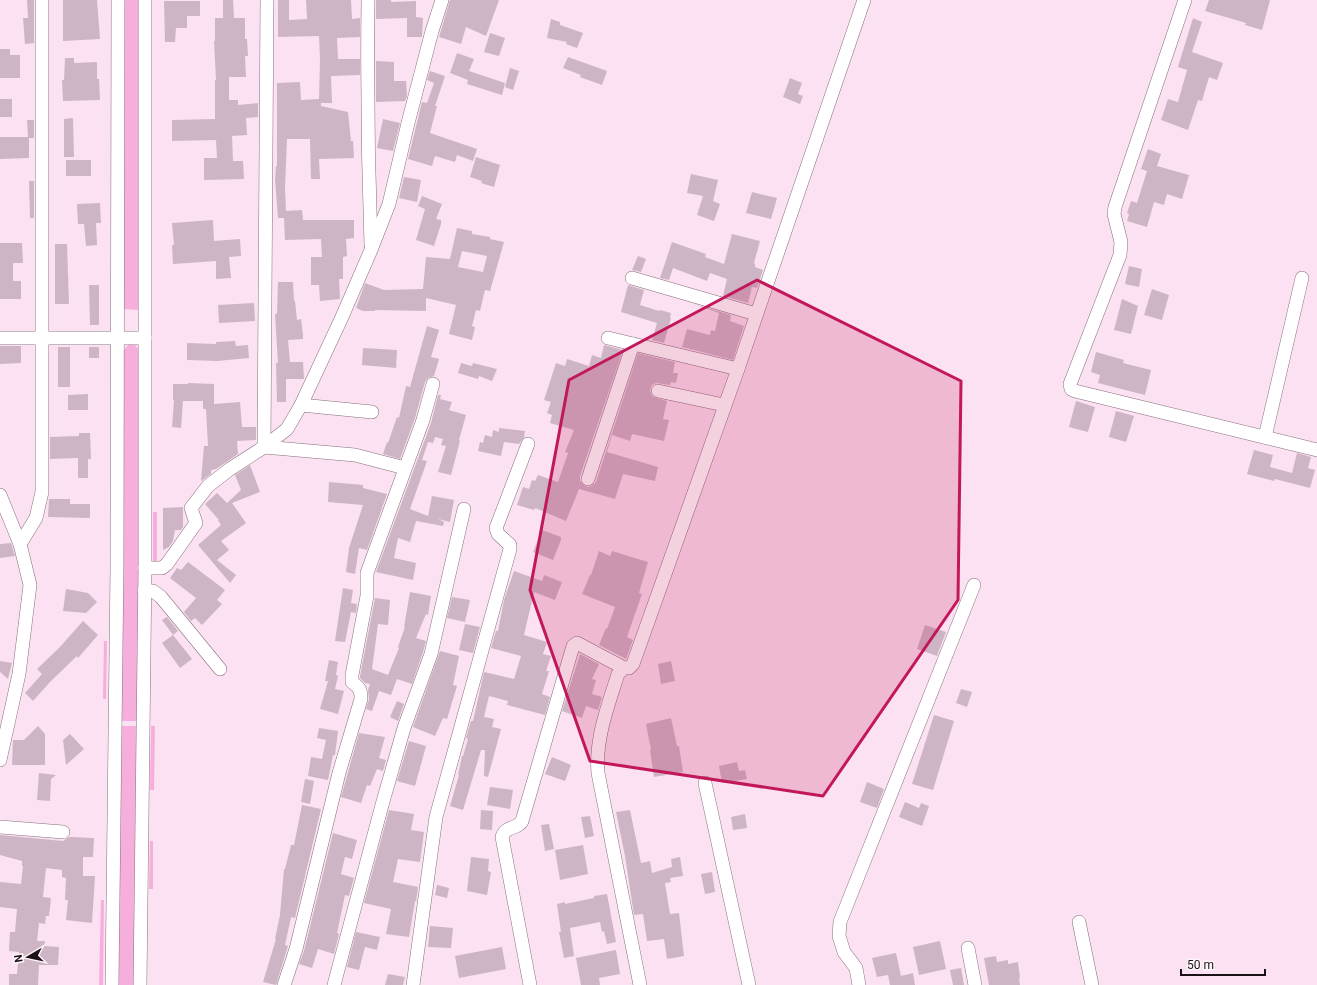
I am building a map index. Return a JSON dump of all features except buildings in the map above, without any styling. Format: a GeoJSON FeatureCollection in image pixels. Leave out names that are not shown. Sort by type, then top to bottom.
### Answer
{"type":"FeatureCollection","features":[{"type":"Feature","properties":{"kind":"street"},"geometry":{"type":"LineString","coordinates":[[20,544],[36,518],[42,492],[42,0]]}},
{"type":"Feature","properties":{"kind":"street"},"geometry":{"type":"LineString","coordinates":[[112,985],[117,567],[118,0]]}},
{"type":"Feature","properties":{"kind":"street"},"geometry":{"type":"LineString","coordinates":[[140,985],[145,568],[145,0]]}},
{"type":"Feature","properties":{"kind":"street"},"geometry":{"type":"LineString","coordinates":[[264,447],[267,0]]}},
{"type":"Feature","properties":{"kind":"street"},"geometry":{"type":"LineString","coordinates":[[368,0],[368,169],[372,250]]}},
{"type":"Feature","properties":{"kind":"street"},"geometry":{"type":"LineString","coordinates":[[145,568],[162,568],[166,564],[196,522],[191,508],[208,486],[230,468],[264,447],[287,429],[300,405],[372,250],[389,204],[408,123],[432,31],[442,0]]}},
{"type":"Feature","properties":{"kind":"street"},"geometry":{"type":"LineString","coordinates":[[530,985],[502,837],[504,832],[509,828],[519,825],[522,821],[573,646],[578,643],[624,668],[629,668],[633,664],[738,369],[864,0]]}},
{"type":"Feature","properties":{"kind":"street"},"geometry":{"type":"LineString","coordinates":[[1185,0],[1115,207],[1114,214],[1121,242],[1120,255],[1070,384],[1071,389],[1317,450]]}},
{"type":"Feature","properties":{"kind":"street"},"geometry":{"type":"LineString","coordinates":[[632,278],[756,314]]}},
{"type":"Feature","properties":{"kind":"street"},"geometry":{"type":"LineString","coordinates":[[1265,437],[1302,278]]}},
{"type":"Feature","properties":{"kind":"street"},"geometry":{"type":"LineString","coordinates":[[0,338],[145,338]]}},
{"type":"Feature","properties":{"kind":"street"},"geometry":{"type":"LineString","coordinates":[[608,338],[738,369]]}},
{"type":"Feature","properties":{"kind":"street"},"geometry":{"type":"LineString","coordinates":[[588,479],[633,344]]}},
{"type":"Feature","properties":{"kind":"street"},"geometry":{"type":"LineString","coordinates":[[284,985],[296,949],[339,773],[361,699],[361,691],[359,687],[352,682],[352,676],[367,596],[367,572],[423,420],[432,384]]}},
{"type":"Feature","properties":{"kind":"street"},"geometry":{"type":"LineString","coordinates":[[658,391],[724,405]]}},
{"type":"Feature","properties":{"kind":"street"},"geometry":{"type":"LineString","coordinates":[[300,405],[372,412]]}},
{"type":"Feature","properties":{"kind":"street"},"geometry":{"type":"LineString","coordinates":[[413,985],[436,817],[510,549],[510,545],[498,534],[496,528],[528,444]]}},
{"type":"Feature","properties":{"kind":"street"},"geometry":{"type":"LineString","coordinates":[[264,447],[355,455],[405,468]]}},
{"type":"Feature","properties":{"kind":"street"},"geometry":{"type":"LineString","coordinates":[[0,495],[20,544],[30,584],[20,674],[0,760]]}},
{"type":"Feature","properties":{"kind":"street"},"geometry":{"type":"LineString","coordinates":[[334,985],[404,728],[431,654],[464,509]]}},
{"type":"Feature","properties":{"kind":"street"},"geometry":{"type":"LineString","coordinates":[[859,985],[856,968],[844,952],[840,942],[840,922],[974,585]]}},
{"type":"Feature","properties":{"kind":"street"},"geometry":{"type":"LineString","coordinates":[[144,591],[153,591],[161,597],[220,669]]}},
{"type":"Feature","properties":{"kind":"street"},"geometry":{"type":"LineString","coordinates":[[624,668],[618,674],[600,735],[597,761],[640,985]]}},
{"type":"Feature","properties":{"kind":"street"},"geometry":{"type":"LineString","coordinates":[[705,783],[749,985]]}},
{"type":"Feature","properties":{"kind":"street"},"geometry":{"type":"LineString","coordinates":[[0,827],[63,832]]}},
{"type":"Feature","properties":{"kind":"street"},"geometry":{"type":"LineString","coordinates":[[1079,922],[1092,985]]}},
{"type":"Feature","properties":{"kind":"street"},"geometry":{"type":"LineString","coordinates":[[968,948],[975,985]]}},
{"type":"Feature","properties":{"kind":"highlighted area"},"geometry":{"type":"Polygon","coordinates":[[[757,280],[961,381],[958,600],[823,796],[590,761],[530,590],[569,380],[757,280]]]}},
{"type":"Feature","properties":{"kind":"shaded area"},"geometry":{"type":"Polygon","coordinates":[[[123,0],[139,0],[139,310],[123,309],[123,0]]]}},
{"type":"Feature","properties":{"kind":"shaded area"},"geometry":{"type":"Polygon","coordinates":[[[128,345],[135,345],[139,350],[137,721],[121,721],[124,350],[128,345]]]}},
{"type":"Feature","properties":{"kind":"shaded area"},"geometry":{"type":"Polygon","coordinates":[[[153,512],[157,512],[157,564],[153,565],[153,512]]]}},
{"type":"Feature","properties":{"kind":"shaded area"},"geometry":{"type":"Polygon","coordinates":[[[104,641],[107,641],[106,699],[103,699],[104,641]]]}},
{"type":"Feature","properties":{"kind":"shaded area"},"geometry":{"type":"Polygon","coordinates":[[[121,726],[137,726],[134,985],[118,985],[121,726]]]}},
{"type":"Feature","properties":{"kind":"shaded area"},"geometry":{"type":"Polygon","coordinates":[[[151,726],[155,726],[154,790],[150,790],[151,726]]]}},
{"type":"Feature","properties":{"kind":"shaded area"},"geometry":{"type":"Polygon","coordinates":[[[150,841],[153,841],[153,889],[149,889],[150,841]]]}},
{"type":"Feature","properties":{"kind":"shaded area"},"geometry":{"type":"Polygon","coordinates":[[[101,900],[104,900],[103,985],[99,985],[101,900]]]}}]}
